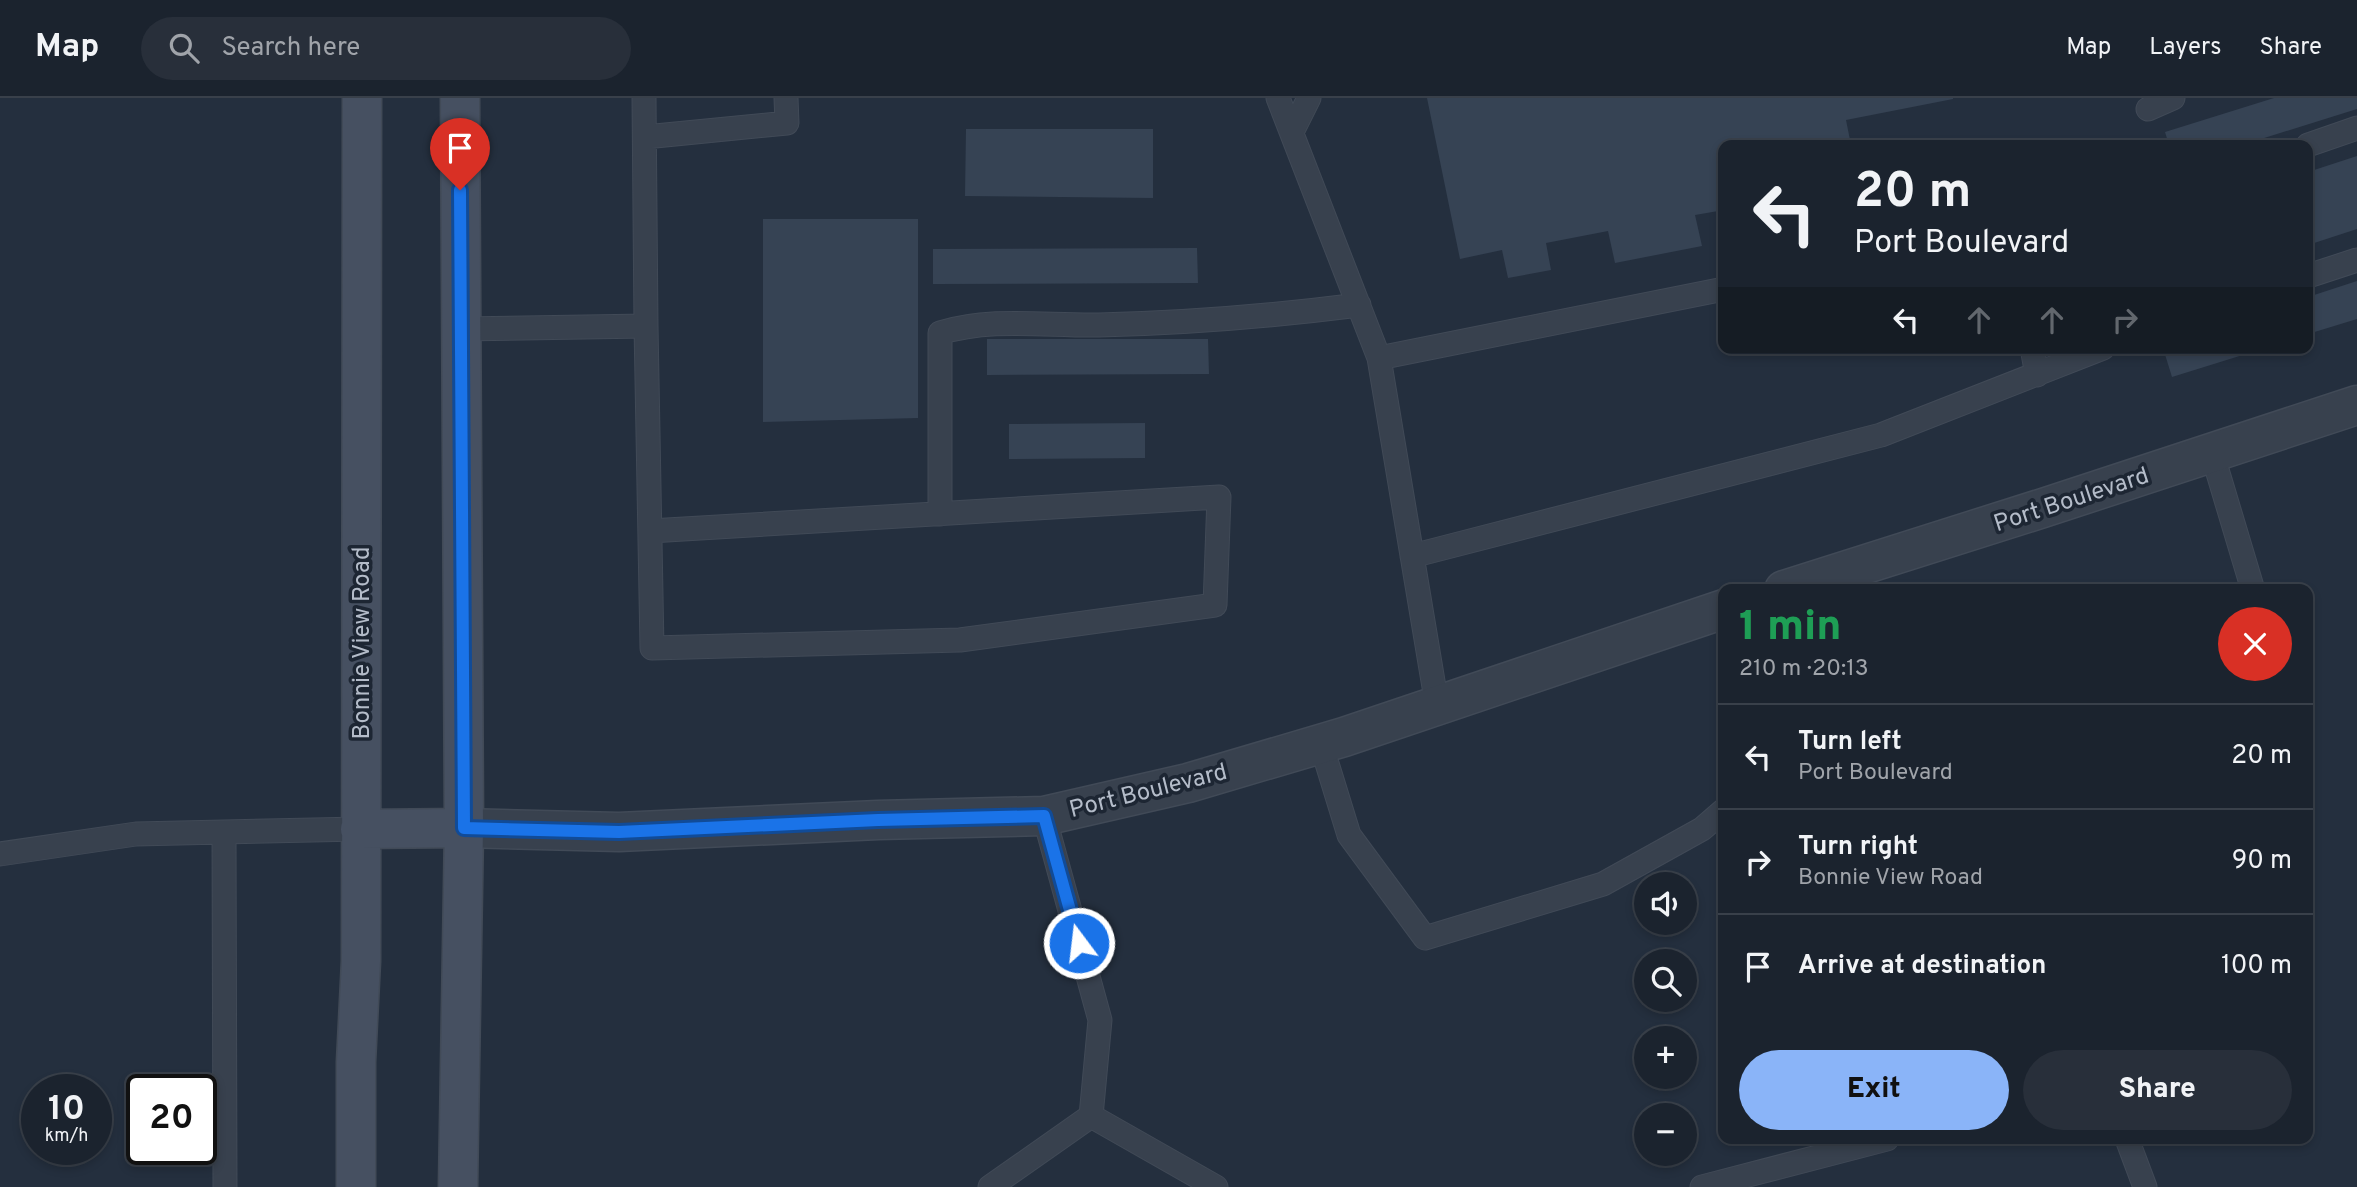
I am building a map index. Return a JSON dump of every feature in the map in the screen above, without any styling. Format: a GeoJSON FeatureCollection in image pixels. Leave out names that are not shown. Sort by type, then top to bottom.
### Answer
{"type":"FeatureCollection","features":[{"type":"Feature","properties":{"kind":"main road","name":"Bonnie View Road"},"geometry":{"type":"LineString","coordinates":[[355,1187],[356,1062],[361,961],[362,98]]}},
{"type":"Feature","properties":{"kind":"main road"},"geometry":{"type":"LineString","coordinates":[[458,1187],[464,828],[460,98]]}},
{"type":"Feature","properties":{"kind":"main road"},"geometry":{"type":"LineString","coordinates":[[360,829],[464,828]]}},
{"type":"Feature","properties":{"kind":"street","name":"Port Boulevard"},"geometry":{"type":"LineString","coordinates":[[1803,584],[2357,405]]}},
{"type":"Feature","properties":{"kind":"street","name":"Port Boulevard"},"geometry":{"type":"LineString","coordinates":[[464,828],[619,832],[878,820],[1044,816],[1188,783],[1321,744],[1718,611]]}},
{"type":"Feature","properties":{"kind":"lane"},"geometry":{"type":"LineString","coordinates":[[645,98],[646,326],[652,648],[960,640],[1215,605],[1219,497],[650,531]]}},
{"type":"Feature","properties":{"kind":"lane"},"geometry":{"type":"LineString","coordinates":[[645,136],[787,122],[786,98]]}},
{"type":"Feature","properties":{"kind":"lane"},"geometry":{"type":"LineString","coordinates":[[1278,98],[1379,358],[1437,705]]}},
{"type":"Feature","properties":{"kind":"lane"},"geometry":{"type":"LineString","coordinates":[[1292,132],[1309,98]]}},
{"type":"Feature","properties":{"kind":"lane"},"geometry":{"type":"LineString","coordinates":[[2148,109],[2174,98]]}},
{"type":"Feature","properties":{"kind":"lane"},"geometry":{"type":"LineString","coordinates":[[2313,143],[2357,128]]}},
{"type":"Feature","properties":{"kind":"lane"},"geometry":{"type":"LineString","coordinates":[[2313,274],[2357,260]]}},
{"type":"Feature","properties":{"kind":"lane"},"geometry":{"type":"LineString","coordinates":[[1379,358],[1718,290]]}},
{"type":"Feature","properties":{"kind":"lane"},"geometry":{"type":"LineString","coordinates":[[940,514],[940,333],[964,326],[994,324],[1096,325],[1254,318],[1359,305]]}},
{"type":"Feature","properties":{"kind":"lane"},"geometry":{"type":"LineString","coordinates":[[461,329],[646,326]]}},
{"type":"Feature","properties":{"kind":"lane"},"geometry":{"type":"LineString","coordinates":[[2033,354],[2037,375]]}},
{"type":"Feature","properties":{"kind":"lane"},"geometry":{"type":"LineString","coordinates":[[1412,556],[1881,435],[2089,354]]}},
{"type":"Feature","properties":{"kind":"lane"},"geometry":{"type":"LineString","coordinates":[[2212,453],[2251,584]]}},
{"type":"Feature","properties":{"kind":"lane"},"geometry":{"type":"LineString","coordinates":[[1321,744],[1349,835],[1425,938],[1603,884],[1702,829],[1718,815]]}},
{"type":"Feature","properties":{"kind":"lane"},"geometry":{"type":"LineString","coordinates":[[990,1187],[1091,1116],[1100,1020],[1044,816]]}},
{"type":"Feature","properties":{"kind":"lane"},"geometry":{"type":"LineString","coordinates":[[0,854],[136,834],[360,829]]}},
{"type":"Feature","properties":{"kind":"lane"},"geometry":{"type":"LineString","coordinates":[[224,832],[225,1187]]}},
{"type":"Feature","properties":{"kind":"lane"},"geometry":{"type":"LineString","coordinates":[[1091,1116],[1216,1187]]}},
{"type":"Feature","properties":{"kind":"lane"},"geometry":{"type":"LineString","coordinates":[[1702,1187],[1867,1144]]}},
{"type":"Feature","properties":{"kind":"lane"},"geometry":{"type":"LineString","coordinates":[[2129,1144],[2145,1187]]}},
{"type":"Feature","properties":{"kind":"building"},"geometry":{"type":"Polygon","coordinates":[[[1427,98],[1953,98],[1846,120],[1850,140],[1718,140],[1718,211],[1695,215],[1702,246],[1615,263],[1608,231],[1546,243],[1551,270],[1508,278],[1502,250],[1460,259],[1427,98]]]}},
{"type":"Feature","properties":{"kind":"building"},"geometry":{"type":"Polygon","coordinates":[[[2274,98],[2357,98],[2357,109],[2258,140],[2167,140],[2165,132],[2274,98]]]}},
{"type":"Feature","properties":{"kind":"building"},"geometry":{"type":"Polygon","coordinates":[[[966,129],[1153,129],[1153,198],[965,196],[966,129]]]}},
{"type":"Feature","properties":{"kind":"building"},"geometry":{"type":"Polygon","coordinates":[[[2357,156],[2357,229],[2313,243],[2313,170],[2357,156]]]}},
{"type":"Feature","properties":{"kind":"building"},"geometry":{"type":"Polygon","coordinates":[[[763,219],[918,219],[918,418],[763,422],[763,219]]]}},
{"type":"Feature","properties":{"kind":"building"},"geometry":{"type":"Polygon","coordinates":[[[1197,248],[1198,283],[933,284],[933,249],[1197,248]]]}},
{"type":"Feature","properties":{"kind":"building"},"geometry":{"type":"Polygon","coordinates":[[[2357,281],[2357,319],[2313,332],[2313,295],[2357,281]]]}},
{"type":"Feature","properties":{"kind":"building"},"geometry":{"type":"Polygon","coordinates":[[[987,339],[1208,339],[1209,374],[987,375],[987,339]]]}},
{"type":"Feature","properties":{"kind":"building"},"geometry":{"type":"Polygon","coordinates":[[[2165,354],[2246,354],[2172,377],[2165,354]]]}},
{"type":"Feature","properties":{"kind":"building"},"geometry":{"type":"Polygon","coordinates":[[[1145,423],[1145,458],[1009,459],[1009,424],[1145,423]]]}},
{"type":"Feature","properties":{"kind":"route"},"geometry":{"type":"LineString","coordinates":[[460,190],[464,828],[619,832],[878,820],[1044,816],[1079,943]]}}]}
